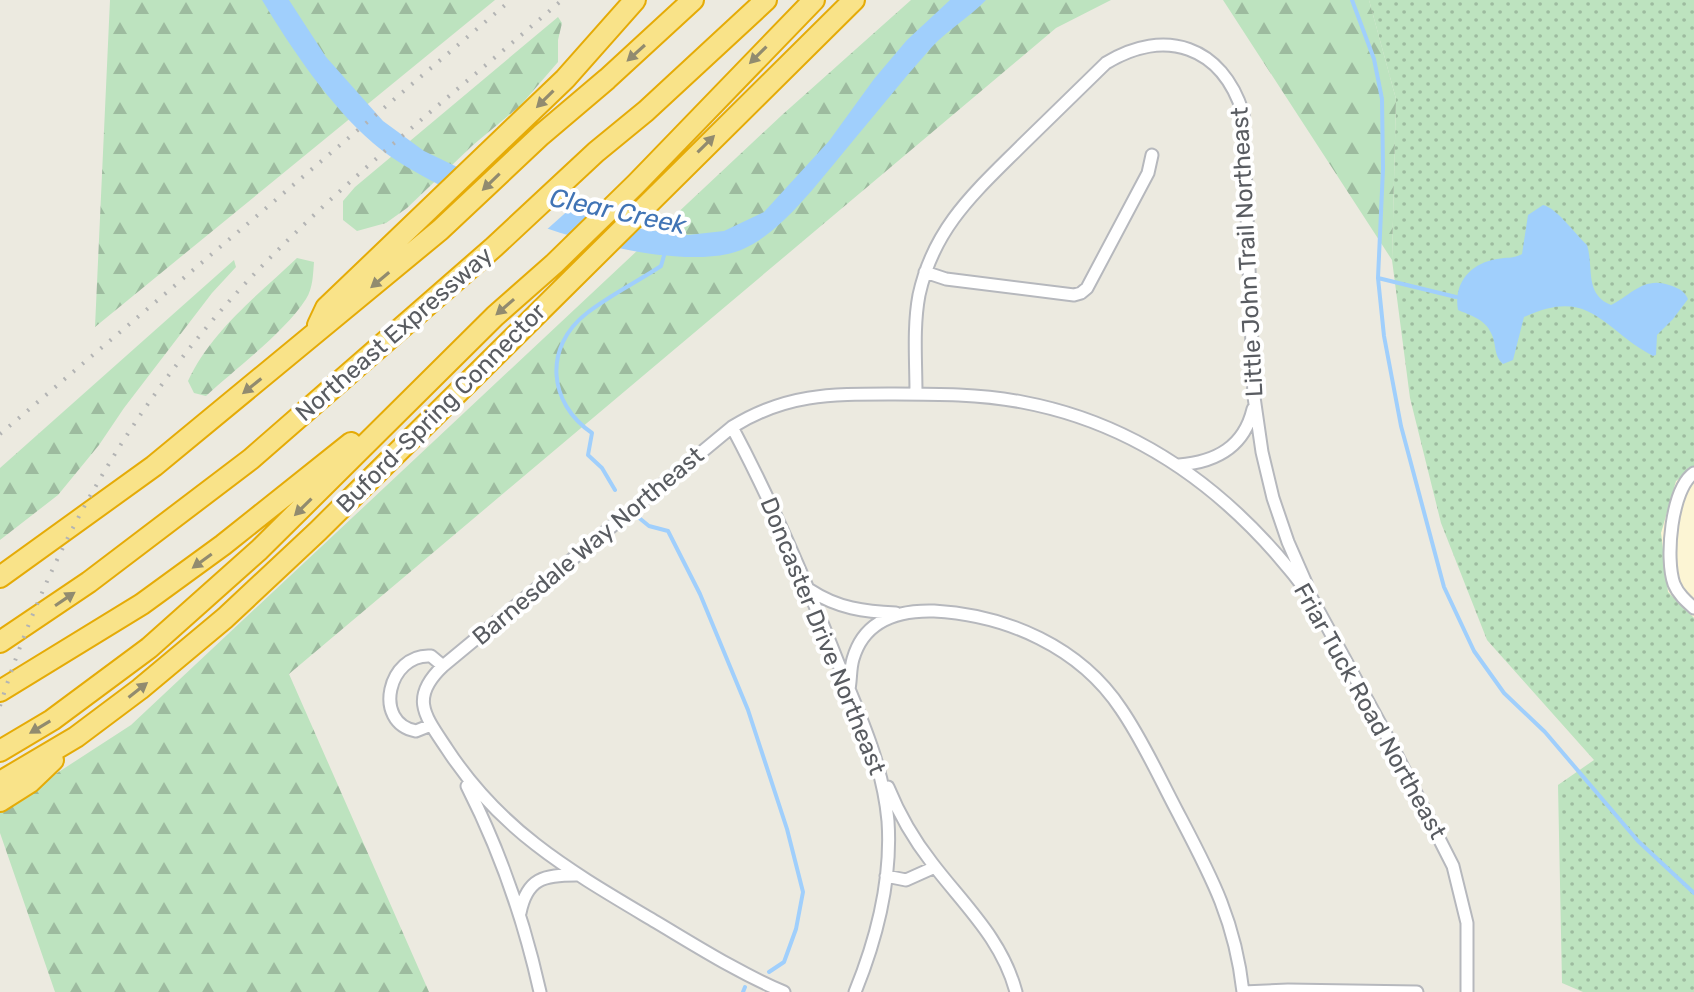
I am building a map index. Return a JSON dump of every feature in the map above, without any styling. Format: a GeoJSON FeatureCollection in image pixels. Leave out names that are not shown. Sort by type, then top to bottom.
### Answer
{"type":"FeatureCollection","features":[{"type":"Feature","properties":{"kind":"highway"},"geometry":{"type":"LineString","coordinates":[[313,336],[326,308],[517,127],[565,79],[635,0]]}},
{"type":"Feature","properties":{"kind":"highway","name":"Northeast Expressway"},"geometry":{"type":"LineString","coordinates":[[0,577],[154,466],[313,336],[440,230],[693,0]]}},
{"type":"Feature","properties":{"kind":"highway","name":"Northeast Expressway"},"geometry":{"type":"LineString","coordinates":[[0,642],[89,582],[251,459],[494,247],[766,0]]}},
{"type":"Feature","properties":{"kind":"highway","name":"Buford-Spring Connector"},"geometry":{"type":"LineString","coordinates":[[0,751],[91,693],[188,616],[259,550],[495,316],[636,184],[814,0]]}},
{"type":"Feature","properties":{"kind":"highway","name":"Buford-Spring Connector"},"geometry":{"type":"LineString","coordinates":[[0,782],[76,737],[140,689],[237,607],[318,531],[854,0]]}},
{"type":"Feature","properties":{"kind":"highway"},"geometry":{"type":"LineString","coordinates":[[0,691],[142,604],[212,553],[303,483],[458,353]]}},
{"type":"Feature","properties":{"kind":"highway"},"geometry":{"type":"LineString","coordinates":[[0,801],[30,782],[76,737]]}},
{"type":"Feature","properties":{"kind":"street","name":"Little John Trail Northeast"},"geometry":{"type":"LineString","coordinates":[[916,394],[916,322],[925,272],[942,234],[965,202],[1106,63],[1126,51],[1147,44],[1170,44],[1191,50],[1209,60],[1225,75],[1243,113],[1255,401],[1262,452],[1273,498],[1311,597]]}},
{"type":"Feature","properties":{"kind":"street"},"geometry":{"type":"LineString","coordinates":[[925,272],[946,279],[1074,295],[1081,293],[1087,288],[1148,173],[1152,155]]}},
{"type":"Feature","properties":{"kind":"street","name":"Friar Tuck Road Northeast"},"geometry":{"type":"LineString","coordinates":[[732,427],[767,408],[805,397],[834,394],[984,397],[1052,409],[1118,433],[1179,465],[1252,525],[1283,559],[1311,597],[1453,866],[1467,923],[1467,992]]}},
{"type":"Feature","properties":{"kind":"street"},"geometry":{"type":"LineString","coordinates":[[1179,465],[1207,461],[1231,448],[1247,427],[1255,401]]}},
{"type":"Feature","properties":{"kind":"street","name":"Doncaster Drive Northeast"},"geometry":{"type":"LineString","coordinates":[[732,427],[770,498],[881,770],[888,825],[886,876],[873,943],[855,992]]}},
{"type":"Feature","properties":{"kind":"street","name":"Barnesdale Way Northeast"},"geometry":{"type":"LineString","coordinates":[[463,775],[423,710],[423,693],[430,678],[732,427]]}},
{"type":"Feature","properties":{"kind":"street"},"geometry":{"type":"LineString","coordinates":[[1694,473],[1681,486],[1678,496],[1673,524],[1671,572],[1674,586],[1694,608]]}},
{"type":"Feature","properties":{"kind":"street"},"geometry":{"type":"LineString","coordinates":[[808,588],[841,605],[868,612],[964,613],[1016,626],[1062,652],[1106,690],[1142,743],[1217,887],[1235,938],[1243,992],[1417,992]]}},
{"type":"Feature","properties":{"kind":"street"},"geometry":{"type":"LineString","coordinates":[[849,689],[852,662],[861,641],[876,625],[897,613]]}},
{"type":"Feature","properties":{"kind":"street"},"geometry":{"type":"LineString","coordinates":[[431,725],[416,731],[401,725],[391,708],[390,687],[399,669],[415,658],[431,656],[443,666]]}},
{"type":"Feature","properties":{"kind":"street"},"geometry":{"type":"LineString","coordinates":[[881,770],[904,820],[935,867],[995,941],[1016,992]]}},
{"type":"Feature","properties":{"kind":"street"},"geometry":{"type":"LineString","coordinates":[[463,775],[517,831],[576,875],[741,972],[784,992]]}},
{"type":"Feature","properties":{"kind":"street"},"geometry":{"type":"LineString","coordinates":[[463,775],[520,913],[540,992]]}},
{"type":"Feature","properties":{"kind":"street"},"geometry":{"type":"LineString","coordinates":[[886,876],[906,880],[935,867]]}},
{"type":"Feature","properties":{"kind":"street"},"geometry":{"type":"LineString","coordinates":[[520,913],[523,896],[531,885],[558,875],[576,875]]}},
{"type":"Feature","properties":{"kind":"shaded area"},"geometry":{"type":"Polygon","coordinates":[[[1694,466],[1694,618],[1668,592],[1661,533],[1676,481],[1694,466]]]}},
{"type":"Feature","properties":{"kind":"green space"},"geometry":{"type":"Polygon","coordinates":[[[110,0],[495,0],[95,327],[110,0]]]}},
{"type":"Feature","properties":{"kind":"green space"},"geometry":{"type":"Polygon","coordinates":[[[911,0],[1111,0],[1056,28],[289,674],[429,992],[55,992],[0,833],[0,810],[131,725],[782,115],[911,0]]]}},
{"type":"Feature","properties":{"kind":"green space"},"geometry":{"type":"Polygon","coordinates":[[[1223,0],[1369,0],[1396,99],[1392,260],[1223,0]]]}},
{"type":"Feature","properties":{"kind":"green space"},"geometry":{"type":"Polygon","coordinates":[[[1369,0],[1694,0],[1694,466],[1676,481],[1661,533],[1668,592],[1694,618],[1694,992],[1583,992],[1562,983],[1558,785],[1594,760],[1487,640],[1441,523],[1410,398],[1392,260],[1396,99],[1369,0]]]}},
{"type":"Feature","properties":{"kind":"green space"},"geometry":{"type":"Polygon","coordinates":[[[558,17],[562,23],[558,62],[520,106],[473,145],[407,208],[386,223],[357,231],[343,220],[343,201],[355,187],[558,17]]]}},
{"type":"Feature","properties":{"kind":"green space"},"geometry":{"type":"Polygon","coordinates":[[[297,258],[314,262],[310,290],[297,312],[206,396],[194,393],[188,381],[209,346],[236,315],[297,258]]]}},
{"type":"Feature","properties":{"kind":"green space"},"geometry":{"type":"Polygon","coordinates":[[[234,260],[236,267],[212,293],[58,495],[0,540],[0,468],[234,260]]]}},
{"type":"Feature","properties":{"kind":"water"},"geometry":{"type":"Polygon","coordinates":[[[262,0],[289,0],[326,57],[383,121],[424,151],[482,179],[589,217],[641,229],[688,235],[724,231],[764,212],[829,141],[907,40],[950,0],[986,0],[931,48],[818,184],[781,223],[741,250],[705,257],[658,255],[550,230],[446,188],[404,165],[373,143],[342,112],[299,57],[262,0]]]}},
{"type":"Feature","properties":{"kind":"water"},"geometry":{"type":"Polygon","coordinates":[[[1543,205],[1560,216],[1587,245],[1593,287],[1611,305],[1652,283],[1669,285],[1685,293],[1688,299],[1657,335],[1656,355],[1653,356],[1594,315],[1565,306],[1524,317],[1513,360],[1503,364],[1489,328],[1477,318],[1458,310],[1458,291],[1466,276],[1488,261],[1522,254],[1528,215],[1543,205]]]}},
{"type":"Feature","properties":{"kind":"pier"},"geometry":{"type":"Polygon","coordinates":[[[460,165],[572,207],[544,232],[434,189],[460,165]]]}},
{"type":"Feature","properties":{"kind":"waterway"},"geometry":{"type":"LineString","coordinates":[[1352,0],[1374,59],[1382,99],[1383,169],[1378,278],[1384,336],[1401,426],[1444,587],[1474,651],[1504,693],[1545,732],[1638,841],[1694,893]]}},
{"type":"Feature","properties":{"kind":"waterway"},"geometry":{"type":"LineString","coordinates":[[615,490],[602,468],[588,455],[592,433],[577,421],[559,391],[556,374],[558,358],[563,342],[587,313],[661,266],[665,252]]}},
{"type":"Feature","properties":{"kind":"waterway"},"geometry":{"type":"LineString","coordinates":[[1378,278],[1456,297]]}},
{"type":"Feature","properties":{"kind":"waterway"},"geometry":{"type":"LineString","coordinates":[[638,517],[649,526],[668,531],[700,594],[748,710],[787,829],[803,892],[796,929],[784,962],[769,972]]}},
{"type":"Feature","properties":{"kind":"waterway"},"geometry":{"type":"LineString","coordinates":[[743,992],[745,987]]}},
{"type":"Feature","properties":{"kind":"railway"},"geometry":{"type":"LineString","coordinates":[[0,434],[511,0]]}},
{"type":"Feature","properties":{"kind":"railway"},"geometry":{"type":"LineString","coordinates":[[0,706],[42,592],[68,537],[129,432],[201,334],[278,249],[317,212],[562,0]]}},
{"type":"Feature","properties":{"kind":"water label","name":"Clear Creek"},"geometry":{"type":"Point","coordinates":[618,211]}}]}
